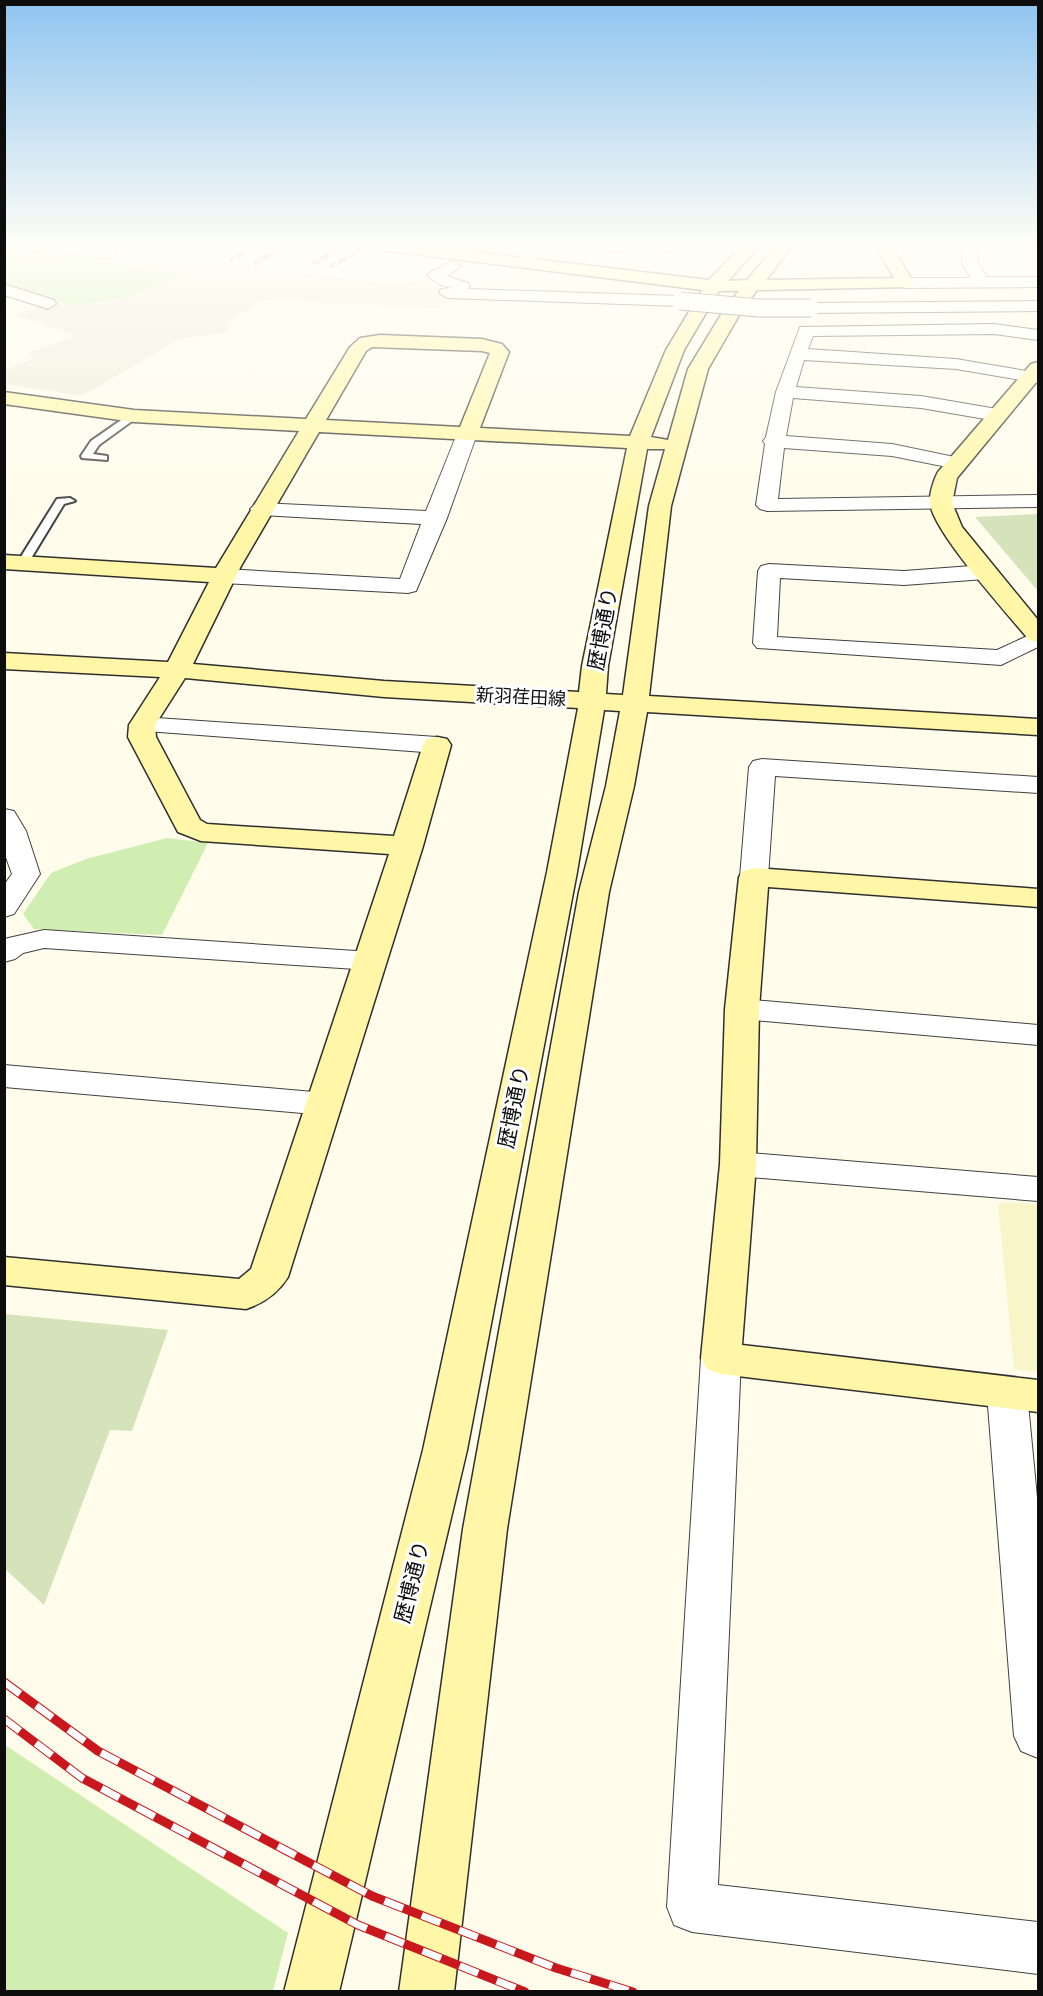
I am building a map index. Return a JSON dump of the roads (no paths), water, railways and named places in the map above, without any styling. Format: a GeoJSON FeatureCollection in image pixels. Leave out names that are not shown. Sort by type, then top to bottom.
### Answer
{"type":"FeatureCollection","features":[{"type":"Feature","properties":{"kind":"street","name":"歴博通り"},"geometry":{"type":"LineString","coordinates":[[310,1992],[445,1450],[562,872],[638,443],[675,350],[683,337]]}},
{"type":"Feature","properties":{"kind":"street","name":"歴博通り"},"geometry":{"type":"LineString","coordinates":[[426,1992],[486,1529],[594,892],[620,786],[637,694],[660,506],[698,369],[717,337]]}},
{"type":"Feature","properties":{"kind":"street"},"geometry":{"type":"LineString","coordinates":[[804,337],[785,392],[773,441],[767,505],[1038,501]]}},
{"type":"Feature","properties":{"kind":"street"},"geometry":{"type":"LineString","coordinates":[[14,563],[223,576],[408,585],[500,352],[495,348],[380,341],[367,342],[359,347],[261,508],[223,576],[180,664],[142,725],[142,737],[188,826],[201,832],[408,846]]}},
{"type":"Feature","properties":{"kind":"street"},"geometry":{"type":"LineString","coordinates":[[797,354],[956,364],[1036,374]]}},
{"type":"Feature","properties":{"kind":"street"},"geometry":{"type":"LineString","coordinates":[[985,572],[904,578],[769,571],[765,643],[1001,658],[1038,636],[951,529],[941,503],[946,477],[997,415],[1036,374]]}},
{"type":"Feature","properties":{"kind":"street"},"geometry":{"type":"LineString","coordinates":[[785,392],[921,402],[997,415]]}},
{"type":"Feature","properties":{"kind":"street"},"geometry":{"type":"LineString","coordinates":[[4,398],[134,416],[676,445]]}},
{"type":"Feature","properties":{"kind":"street"},"geometry":{"type":"LineString","coordinates":[[773,441],[892,450],[957,463]]}},
{"type":"Feature","properties":{"kind":"street"},"geometry":{"type":"LineString","coordinates":[[261,508],[436,518]]}},
{"type":"Feature","properties":{"kind":"street","name":"新羽荏田線"},"geometry":{"type":"LineString","coordinates":[[4,648],[180,664],[384,689],[593,692],[1038,713]]}},
{"type":"Feature","properties":{"kind":"street","name":"新羽荏田線"},"geometry":{"type":"LineString","coordinates":[[4,661],[180,664]]}},
{"type":"Feature","properties":{"kind":"street","name":"新羽荏田線"},"geometry":{"type":"LineString","coordinates":[[637,694],[1038,727]]}},
{"type":"Feature","properties":{"kind":"street"},"geometry":{"type":"LineString","coordinates":[[4,1271],[246,1294],[268,1277],[408,846],[437,746],[142,725]]}},
{"type":"Feature","properties":{"kind":"street"},"geometry":{"type":"LineString","coordinates":[[1038,785],[762,767],[742,1009],[738,1164],[721,1359],[692,1907],[1038,1948]]}},
{"type":"Feature","properties":{"kind":"street"},"geometry":{"type":"LineString","coordinates":[[4,817],[12,831],[26,874],[4,908]]}},
{"type":"Feature","properties":{"kind":"street"},"geometry":{"type":"LineString","coordinates":[[754,877],[1038,898]]}},
{"type":"Feature","properties":{"kind":"street"},"geometry":{"type":"LineString","coordinates":[[4,953],[13,946],[44,939],[371,961]]}},
{"type":"Feature","properties":{"kind":"street"},"geometry":{"type":"LineString","coordinates":[[742,1009],[1038,1035]]}},
{"type":"Feature","properties":{"kind":"street"},"geometry":{"type":"LineString","coordinates":[[4,1076],[325,1104]]}},
{"type":"Feature","properties":{"kind":"street"},"geometry":{"type":"LineString","coordinates":[[738,1164],[1038,1189]]}},
{"type":"Feature","properties":{"kind":"street"},"geometry":{"type":"LineString","coordinates":[[721,1359],[1022,1394],[1038,1736]]}},
{"type":"Feature","properties":{"kind":"lane"},"geometry":{"type":"LineString","coordinates":[[103,458],[86,456],[95,443],[134,416]]}},
{"type":"Feature","properties":{"kind":"lane"},"geometry":{"type":"LineString","coordinates":[[14,563],[61,501],[70,501]]}},
{"type":"Feature","properties":{"kind":"railway"},"geometry":{"type":"LineString","coordinates":[[4,1682],[98,1751],[372,1896],[556,1968],[633,1992]]}},
{"type":"Feature","properties":{"kind":"railway"},"geometry":{"type":"LineString","coordinates":[[4,1719],[82,1778],[358,1925],[525,1992]]}}]}
